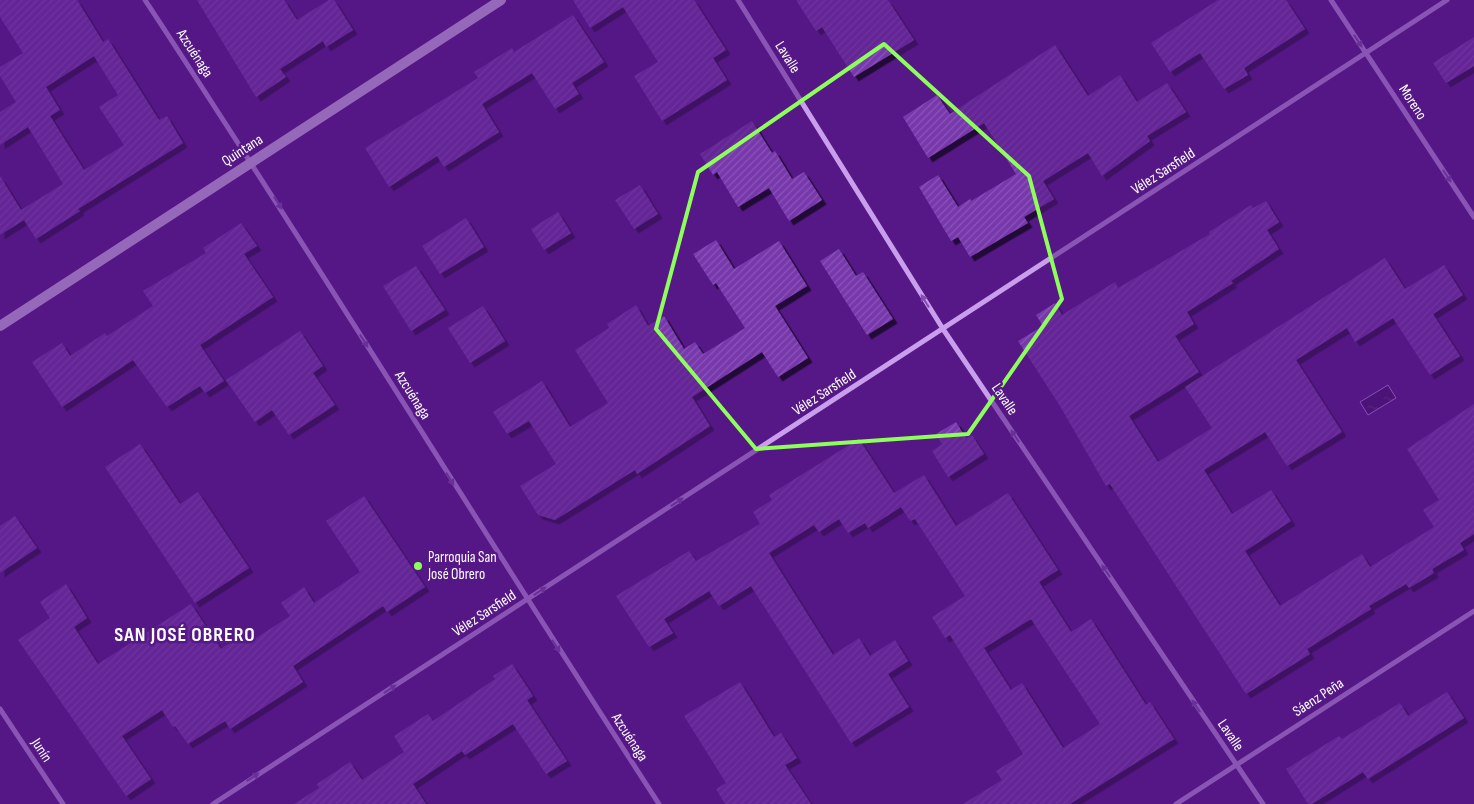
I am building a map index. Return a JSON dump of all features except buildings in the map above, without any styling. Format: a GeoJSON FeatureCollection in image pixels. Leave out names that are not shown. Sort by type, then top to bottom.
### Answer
{"type":"FeatureCollection","features":[{"type":"Feature","properties":{"kind":"main road","name":"Quintana"},"geometry":{"type":"LineString","coordinates":[[0,326],[501,0]]}},
{"type":"Feature","properties":{"kind":"street","name":"Azcuénaga"},"geometry":{"type":"LineString","coordinates":[[146,0],[252,162],[526,600],[659,804]]}},
{"type":"Feature","properties":{"kind":"street","name":"Lavalle"},"geometry":{"type":"LineString","coordinates":[[738,0],[943,330],[1263,804]]}},
{"type":"Feature","properties":{"kind":"street","name":"Moreno"},"geometry":{"type":"LineString","coordinates":[[1331,0],[1474,217]]}},
{"type":"Feature","properties":{"kind":"street","name":"Vélez Sarsfield"},"geometry":{"type":"LineString","coordinates":[[212,804],[1448,0]]}},
{"type":"Feature","properties":{"kind":"street","name":"Sáenz Peña"},"geometry":{"type":"LineString","coordinates":[[1176,804],[1474,611]]}},
{"type":"Feature","properties":{"kind":"street","name":"Junín"},"geometry":{"type":"LineString","coordinates":[[0,709],[63,804]]}},
{"type":"Feature","properties":{"kind":"highlighted area"},"geometry":{"type":"Polygon","coordinates":[[[884,44],[1029,176],[1062,299],[968,434],[756,449],[656,329],[698,172],[884,44]]]}},
{"type":"Feature","properties":{"kind":"water"},"geometry":{"type":"Polygon","coordinates":[[[1388,385],[1396,398],[1368,415],[1360,402],[1388,385]]]}},
{"type":"Feature","properties":{"kind":"place","name":"Parroquia San José Obrero"},"geometry":{"type":"Point","coordinates":[418,566]}},
{"type":"Feature","properties":{"kind":"district","name":"SAN JOSÉ OBRERO"},"geometry":{"type":"Point","coordinates":[185,634]}}]}
